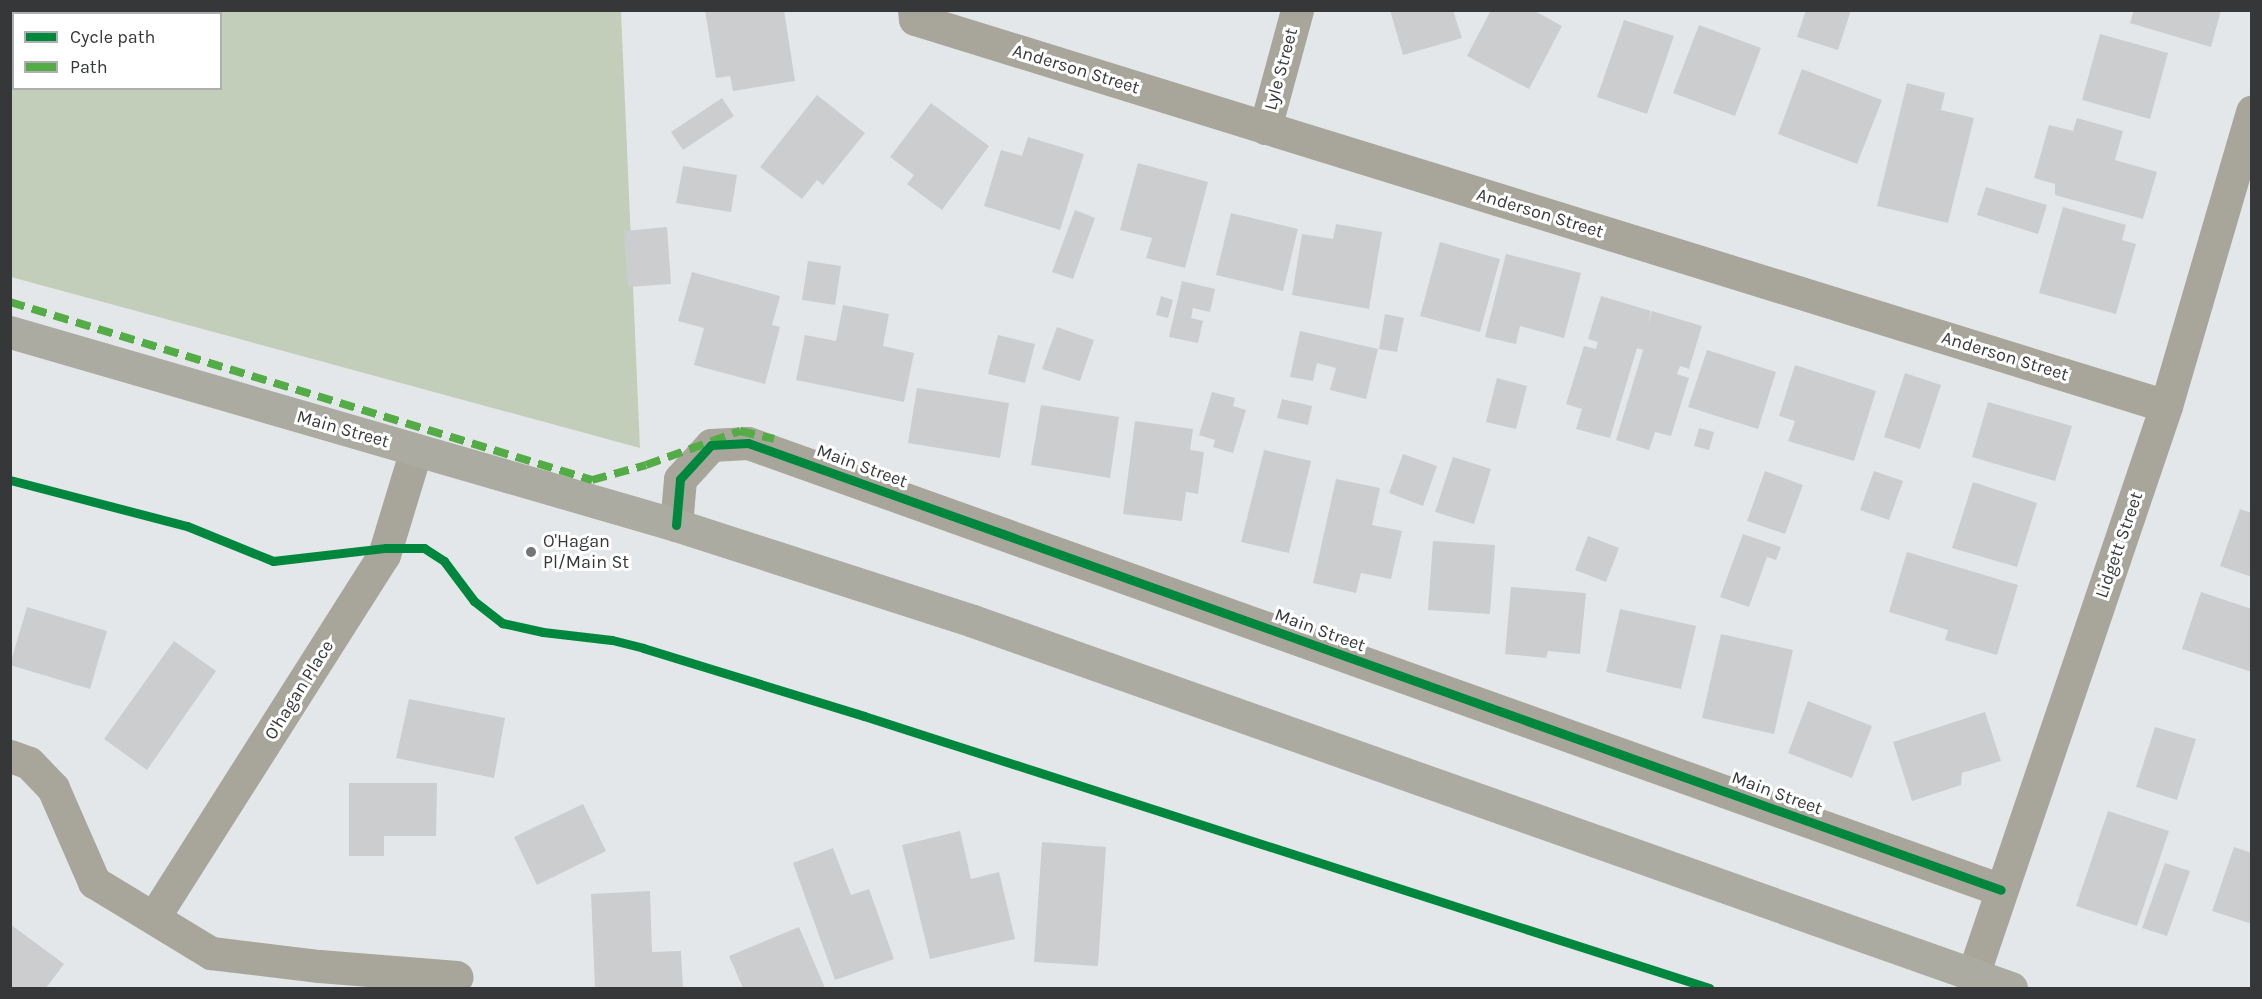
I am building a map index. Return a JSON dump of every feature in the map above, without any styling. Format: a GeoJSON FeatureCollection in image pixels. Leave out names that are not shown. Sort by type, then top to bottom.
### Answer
{"type":"FeatureCollection","features":[{"type":"Feature","properties":{"kind":"main road","name":"Main Street"},"geometry":{"type":"LineString","coordinates":[[10,332],[676,525],[973,621],[2011,988]]}},
{"type":"Feature","properties":{"kind":"street","name":"Lyle Street"},"geometry":{"type":"LineString","coordinates":[[1265,128],[1297,10]]}},
{"type":"Feature","properties":{"kind":"street","name":"Anderson Street"},"geometry":{"type":"LineString","coordinates":[[915,15],[1265,128],[2166,406]]}},
{"type":"Feature","properties":{"kind":"street","name":"Lidgett Street"},"geometry":{"type":"LineString","coordinates":[[1973,975],[2166,406],[2252,111]]}},
{"type":"Feature","properties":{"kind":"street","name":"Main Street"},"geometry":{"type":"LineString","coordinates":[[676,525],[680,479],[711,445],[748,443],[2001,890]]}},
{"type":"Feature","properties":{"kind":"street","name":"O'hagan Place"},"geometry":{"type":"LineString","coordinates":[[154,917],[384,555],[416,450]]}},
{"type":"Feature","properties":{"kind":"street"},"geometry":{"type":"LineString","coordinates":[[10,756],[29,763],[53,788],[94,882],[211,953],[319,966],[457,977]]}},
{"type":"Feature","properties":{"kind":"green space"},"geometry":{"type":"Polygon","coordinates":[[[10,11],[621,11],[640,448],[11,277],[10,11]]]}},
{"type":"Feature","properties":{"kind":"building"},"geometry":{"type":"Polygon","coordinates":[[[705,10],[784,10],[795,81],[733,91],[730,76],[716,78],[705,10]]]}},
{"type":"Feature","properties":{"kind":"building"},"geometry":{"type":"Polygon","coordinates":[[[1390,10],[1453,10],[1462,38],[1403,55],[1390,10]]]}},
{"type":"Feature","properties":{"kind":"building"},"geometry":{"type":"Polygon","coordinates":[[[1491,10],[1533,10],[1562,26],[1529,89],[1467,56],[1491,10]]]}},
{"type":"Feature","properties":{"kind":"building"},"geometry":{"type":"Polygon","coordinates":[[[1806,10],[1851,10],[1838,50],[1797,37],[1806,10]]]}},
{"type":"Feature","properties":{"kind":"building"},"geometry":{"type":"Polygon","coordinates":[[[2134,10],[2221,10],[2211,47],[2130,23],[2134,10]]]}},
{"type":"Feature","properties":{"kind":"building"},"geometry":{"type":"Polygon","coordinates":[[[1624,20],[1674,36],[1647,114],[1597,97],[1624,20]]]}},
{"type":"Feature","properties":{"kind":"building"},"geometry":{"type":"Polygon","coordinates":[[[1699,25],[1761,48],[1735,116],[1673,93],[1699,25]]]}},
{"type":"Feature","properties":{"kind":"building"},"geometry":{"type":"Polygon","coordinates":[[[2100,34],[2168,53],[2150,119],[2082,100],[2100,34]]]}},
{"type":"Feature","properties":{"kind":"building"},"geometry":{"type":"Polygon","coordinates":[[[1802,69],[1882,100],[1857,164],[1778,134],[1802,69]]]}},
{"type":"Feature","properties":{"kind":"building"},"geometry":{"type":"Polygon","coordinates":[[[1907,83],[1945,93],[1941,110],[1974,118],[1948,223],[1877,206],[1907,83]]]}},
{"type":"Feature","properties":{"kind":"building"},"geometry":{"type":"Polygon","coordinates":[[[817,95],[865,133],[823,185],[817,180],[802,199],[760,167],[817,95]]]}},
{"type":"Feature","properties":{"kind":"building"},"geometry":{"type":"Polygon","coordinates":[[[722,98],[734,116],[683,150],[671,132],[722,98]]]}},
{"type":"Feature","properties":{"kind":"building"},"geometry":{"type":"Polygon","coordinates":[[[931,103],[989,146],[942,210],[907,184],[914,175],[890,157],[931,103]]]}},
{"type":"Feature","properties":{"kind":"building"},"geometry":{"type":"Polygon","coordinates":[[[2077,118],[2123,131],[2115,160],[2157,172],[2143,219],[2055,195],[2055,184],[2034,178],[2049,125],[2073,131],[2077,118]]]}},
{"type":"Feature","properties":{"kind":"building"},"geometry":{"type":"Polygon","coordinates":[[[1028,137],[1084,154],[1060,230],[984,206],[1001,150],[1022,156],[1028,137]]]}},
{"type":"Feature","properties":{"kind":"building"},"geometry":{"type":"Polygon","coordinates":[[[1138,163],[1208,182],[1185,268],[1146,258],[1152,238],[1120,230],[1138,163]]]}},
{"type":"Feature","properties":{"kind":"building"},"geometry":{"type":"Polygon","coordinates":[[[683,166],[737,175],[731,212],[676,203],[683,166]]]}},
{"type":"Feature","properties":{"kind":"building"},"geometry":{"type":"Polygon","coordinates":[[[1986,187],[2047,205],[2038,234],[1977,215],[1986,187]]]}},
{"type":"Feature","properties":{"kind":"building"},"geometry":{"type":"Polygon","coordinates":[[[2063,207],[2126,225],[2122,240],[2136,244],[2116,314],[2039,293],[2063,207]]]}},
{"type":"Feature","properties":{"kind":"building"},"geometry":{"type":"Polygon","coordinates":[[[1075,210],[1095,218],[1073,279],[1052,272],[1075,210]]]}},
{"type":"Feature","properties":{"kind":"building"},"geometry":{"type":"Polygon","coordinates":[[[1231,213],[1298,229],[1283,291],[1216,275],[1231,213]]]}},
{"type":"Feature","properties":{"kind":"building"},"geometry":{"type":"Polygon","coordinates":[[[1336,224],[1382,232],[1369,309],[1292,295],[1302,234],[1333,239],[1336,224]]]}},
{"type":"Feature","properties":{"kind":"building"},"geometry":{"type":"Polygon","coordinates":[[[667,227],[671,284],[628,287],[624,231],[667,227]]]}},
{"type":"Feature","properties":{"kind":"building"},"geometry":{"type":"Polygon","coordinates":[[[1440,242],[1500,259],[1480,332],[1420,316],[1440,242]]]}},
{"type":"Feature","properties":{"kind":"building"},"geometry":{"type":"Polygon","coordinates":[[[1506,254],[1581,273],[1564,338],[1520,326],[1516,344],[1485,337],[1506,254]]]}},
{"type":"Feature","properties":{"kind":"building"},"geometry":{"type":"Polygon","coordinates":[[[808,261],[841,266],[835,305],[802,300],[808,261]]]}},
{"type":"Feature","properties":{"kind":"building"},"geometry":{"type":"Polygon","coordinates":[[[692,272],[780,296],[772,325],[780,327],[765,384],[694,365],[704,328],[678,321],[692,272]]]}},
{"type":"Feature","properties":{"kind":"building"},"geometry":{"type":"Polygon","coordinates":[[[1182,281],[1215,289],[1210,312],[1193,308],[1191,318],[1203,321],[1198,343],[1169,337],[1182,281]]]}},
{"type":"Feature","properties":{"kind":"building"},"geometry":{"type":"Polygon","coordinates":[[[1161,296],[1173,300],[1168,318],[1156,315],[1161,296]]]}},
{"type":"Feature","properties":{"kind":"building"},"geometry":{"type":"Polygon","coordinates":[[[1601,296],[1651,311],[1648,324],[1652,311],[1702,326],[1689,369],[1680,366],[1677,374],[1689,378],[1671,436],[1655,432],[1649,450],[1616,440],[1643,350],[1637,348],[1610,438],[1576,429],[1582,409],[1566,404],[1584,346],[1596,349],[1598,342],[1588,339],[1601,296]]]}},
{"type":"Feature","properties":{"kind":"building"},"geometry":{"type":"Polygon","coordinates":[[[843,305],[889,314],[883,346],[914,353],[904,402],[796,380],[805,335],[836,341],[843,305]]]}},
{"type":"Feature","properties":{"kind":"building"},"geometry":{"type":"Polygon","coordinates":[[[1385,314],[1404,318],[1397,352],[1379,349],[1385,314]]]}},
{"type":"Feature","properties":{"kind":"building"},"geometry":{"type":"Polygon","coordinates":[[[1057,327],[1094,340],[1080,381],[1042,369],[1057,327]]]}},
{"type":"Feature","properties":{"kind":"building"},"geometry":{"type":"Polygon","coordinates":[[[1300,331],[1378,349],[1366,399],[1330,390],[1336,368],[1317,363],[1313,381],[1290,377],[1300,331]]]}},
{"type":"Feature","properties":{"kind":"building"},"geometry":{"type":"Polygon","coordinates":[[[998,335],[1035,344],[1025,383],[988,374],[998,335]]]}},
{"type":"Feature","properties":{"kind":"building"},"geometry":{"type":"Polygon","coordinates":[[[1707,350],[1776,372],[1758,429],[1688,407],[1707,350]]]}},
{"type":"Feature","properties":{"kind":"building"},"geometry":{"type":"Polygon","coordinates":[[[1795,365],[1876,391],[1854,461],[1788,441],[1795,421],[1779,416],[1795,365]]]}},
{"type":"Feature","properties":{"kind":"building"},"geometry":{"type":"Polygon","coordinates":[[[1905,373],[1941,385],[1920,449],[1884,437],[1905,373]]]}},
{"type":"Feature","properties":{"kind":"building"},"geometry":{"type":"Polygon","coordinates":[[[1497,378],[1527,386],[1516,429],[1486,422],[1497,378]]]}},
{"type":"Feature","properties":{"kind":"building"},"geometry":{"type":"Polygon","coordinates":[[[917,388],[1009,403],[1000,458],[908,443],[917,388]]]}},
{"type":"Feature","properties":{"kind":"building"},"geometry":{"type":"Polygon","coordinates":[[[1212,392],[1235,398],[1233,406],[1246,410],[1233,453],[1213,447],[1215,440],[1199,435],[1212,392]]]}},
{"type":"Feature","properties":{"kind":"building"},"geometry":{"type":"Polygon","coordinates":[[[1282,399],[1312,406],[1308,425],[1277,418],[1282,399]]]}},
{"type":"Feature","properties":{"kind":"building"},"geometry":{"type":"Polygon","coordinates":[[[1988,402],[2072,426],[2055,481],[1972,457],[1988,402]]]}},
{"type":"Feature","properties":{"kind":"building"},"geometry":{"type":"Polygon","coordinates":[[[1041,405],[1119,417],[1110,478],[1031,465],[1041,405]]]}},
{"type":"Feature","properties":{"kind":"building"},"geometry":{"type":"Polygon","coordinates":[[[1135,421],[1193,429],[1190,450],[1204,452],[1198,494],[1186,492],[1182,521],[1123,514],[1135,421]]]}},
{"type":"Feature","properties":{"kind":"building"},"geometry":{"type":"Polygon","coordinates":[[[1699,428],[1714,432],[1709,450],[1694,446],[1699,428]]]}},
{"type":"Feature","properties":{"kind":"building"},"geometry":{"type":"Polygon","coordinates":[[[1264,450],[1311,461],[1289,553],[1241,542],[1264,450]]]}},
{"type":"Feature","properties":{"kind":"building"},"geometry":{"type":"Polygon","coordinates":[[[1403,454],[1437,466],[1423,506],[1389,493],[1403,454]]]}},
{"type":"Feature","properties":{"kind":"building"},"geometry":{"type":"Polygon","coordinates":[[[1453,457],[1491,469],[1474,524],[1435,512],[1453,457]]]}},
{"type":"Feature","properties":{"kind":"building"},"geometry":{"type":"Polygon","coordinates":[[[1765,471],[1803,485],[1785,534],[1747,521],[1765,471]]]}},
{"type":"Feature","properties":{"kind":"building"},"geometry":{"type":"Polygon","coordinates":[[[1874,471],[1903,481],[1889,520],[1860,510],[1874,471]]]}},
{"type":"Feature","properties":{"kind":"building"},"geometry":{"type":"Polygon","coordinates":[[[1336,479],[1380,488],[1372,525],[1402,531],[1391,579],[1361,573],[1356,593],[1313,583],[1336,479]]]}},
{"type":"Feature","properties":{"kind":"building"},"geometry":{"type":"Polygon","coordinates":[[[1973,482],[2037,503],[2017,567],[1952,548],[1973,482]]]}},
{"type":"Feature","properties":{"kind":"building"},"geometry":{"type":"Polygon","coordinates":[[[2240,509],[2252,513],[2252,577],[2220,566],[2240,509]]]}},
{"type":"Feature","properties":{"kind":"building"},"geometry":{"type":"Polygon","coordinates":[[[1743,534],[1781,547],[1776,560],[1767,557],[1749,607],[1720,597],[1743,534]]]}},
{"type":"Feature","properties":{"kind":"building"},"geometry":{"type":"Polygon","coordinates":[[[1588,536],[1619,548],[1606,582],[1575,570],[1588,536]]]}},
{"type":"Feature","properties":{"kind":"building"},"geometry":{"type":"Polygon","coordinates":[[[1433,541],[1495,545],[1490,614],[1428,610],[1433,541]]]}},
{"type":"Feature","properties":{"kind":"building"},"geometry":{"type":"Polygon","coordinates":[[[1907,552],[2018,585],[1997,655],[1945,640],[1948,630],[1889,612],[1907,552]]]}},
{"type":"Feature","properties":{"kind":"building"},"geometry":{"type":"Polygon","coordinates":[[[1511,587],[1586,593],[1580,654],[1548,651],[1546,658],[1505,654],[1511,587]]]}},
{"type":"Feature","properties":{"kind":"building"},"geometry":{"type":"Polygon","coordinates":[[[2201,592],[2252,609],[2252,672],[2182,649],[2201,592]]]}},
{"type":"Feature","properties":{"kind":"building"},"geometry":{"type":"Polygon","coordinates":[[[27,607],[107,631],[90,689],[10,665],[27,607]]]}},
{"type":"Feature","properties":{"kind":"building"},"geometry":{"type":"Polygon","coordinates":[[[1620,609],[1696,626],[1681,689],[1606,672],[1620,609]]]}},
{"type":"Feature","properties":{"kind":"building"},"geometry":{"type":"Polygon","coordinates":[[[1721,634],[1793,650],[1774,734],[1702,718],[1721,634]]]}},
{"type":"Feature","properties":{"kind":"building"},"geometry":{"type":"Polygon","coordinates":[[[174,641],[216,671],[147,770],[104,739],[174,641]]]}},
{"type":"Feature","properties":{"kind":"building"},"geometry":{"type":"Polygon","coordinates":[[[409,699],[505,718],[494,778],[396,758],[409,699]]]}},
{"type":"Feature","properties":{"kind":"building"},"geometry":{"type":"Polygon","coordinates":[[[1808,701],[1872,726],[1852,778],[1788,753],[1808,701]]]}},
{"type":"Feature","properties":{"kind":"building"},"geometry":{"type":"Polygon","coordinates":[[[1985,712],[2001,761],[1962,773],[1961,785],[1912,801],[1893,742],[1985,712]]]}},
{"type":"Feature","properties":{"kind":"building"},"geometry":{"type":"Polygon","coordinates":[[[2155,727],[2196,739],[2177,800],[2136,787],[2155,727]]]}},
{"type":"Feature","properties":{"kind":"building"},"geometry":{"type":"Polygon","coordinates":[[[349,783],[437,783],[436,836],[384,836],[384,856],[349,856],[349,783]]]}},
{"type":"Feature","properties":{"kind":"building"},"geometry":{"type":"Polygon","coordinates":[[[583,804],[606,851],[537,885],[514,837],[583,804]]]}},
{"type":"Feature","properties":{"kind":"building"},"geometry":{"type":"Polygon","coordinates":[[[2108,811],[2169,831],[2137,926],[2076,906],[2108,811]]]}},
{"type":"Feature","properties":{"kind":"building"},"geometry":{"type":"Polygon","coordinates":[[[960,831],[971,879],[999,872],[1015,939],[930,959],[902,845],[960,831]]]}},
{"type":"Feature","properties":{"kind":"building"},"geometry":{"type":"Polygon","coordinates":[[[1042,842],[1106,847],[1098,966],[1034,962],[1042,842]]]}},
{"type":"Feature","properties":{"kind":"building"},"geometry":{"type":"Polygon","coordinates":[[[2234,847],[2252,853],[2252,924],[2212,911],[2234,847]]]}},
{"type":"Feature","properties":{"kind":"building"},"geometry":{"type":"Polygon","coordinates":[[[833,848],[851,895],[869,889],[894,959],[835,980],[793,863],[833,848]]]}},
{"type":"Feature","properties":{"kind":"building"},"geometry":{"type":"Polygon","coordinates":[[[2165,863],[2190,871],[2167,936],[2142,928],[2165,863]]]}},
{"type":"Feature","properties":{"kind":"building"},"geometry":{"type":"Polygon","coordinates":[[[650,891],[652,952],[681,951],[683,988],[595,988],[591,894],[650,891]]]}},
{"type":"Feature","properties":{"kind":"building"},"geometry":{"type":"Polygon","coordinates":[[[10,924],[64,964],[46,988],[10,988],[10,924]]]}},
{"type":"Feature","properties":{"kind":"building"},"geometry":{"type":"Polygon","coordinates":[[[799,927],[825,988],[743,988],[729,956],[799,927]]]}},
{"type":"Feature","properties":{"kind":"marked path"},"geometry":{"type":"LineString","coordinates":[[10,302],[592,480],[646,465],[740,431],[774,439]]}},
{"type":"Feature","properties":{"kind":"cycle path"},"geometry":{"type":"LineString","coordinates":[[676,525],[680,479],[711,445],[748,443],[2001,890]]}},
{"type":"Feature","properties":{"kind":"cycle path"},"geometry":{"type":"LineString","coordinates":[[10,480],[187,526],[273,561],[386,548],[424,548],[444,561],[474,601],[502,623],[543,632],[612,640],[643,648],[864,716],[1709,988]]}},
{"type":"Feature","properties":{"kind":"place","name":"O'Hagan Pl/Main St"},"geometry":{"type":"Point","coordinates":[531,552]}}]}
